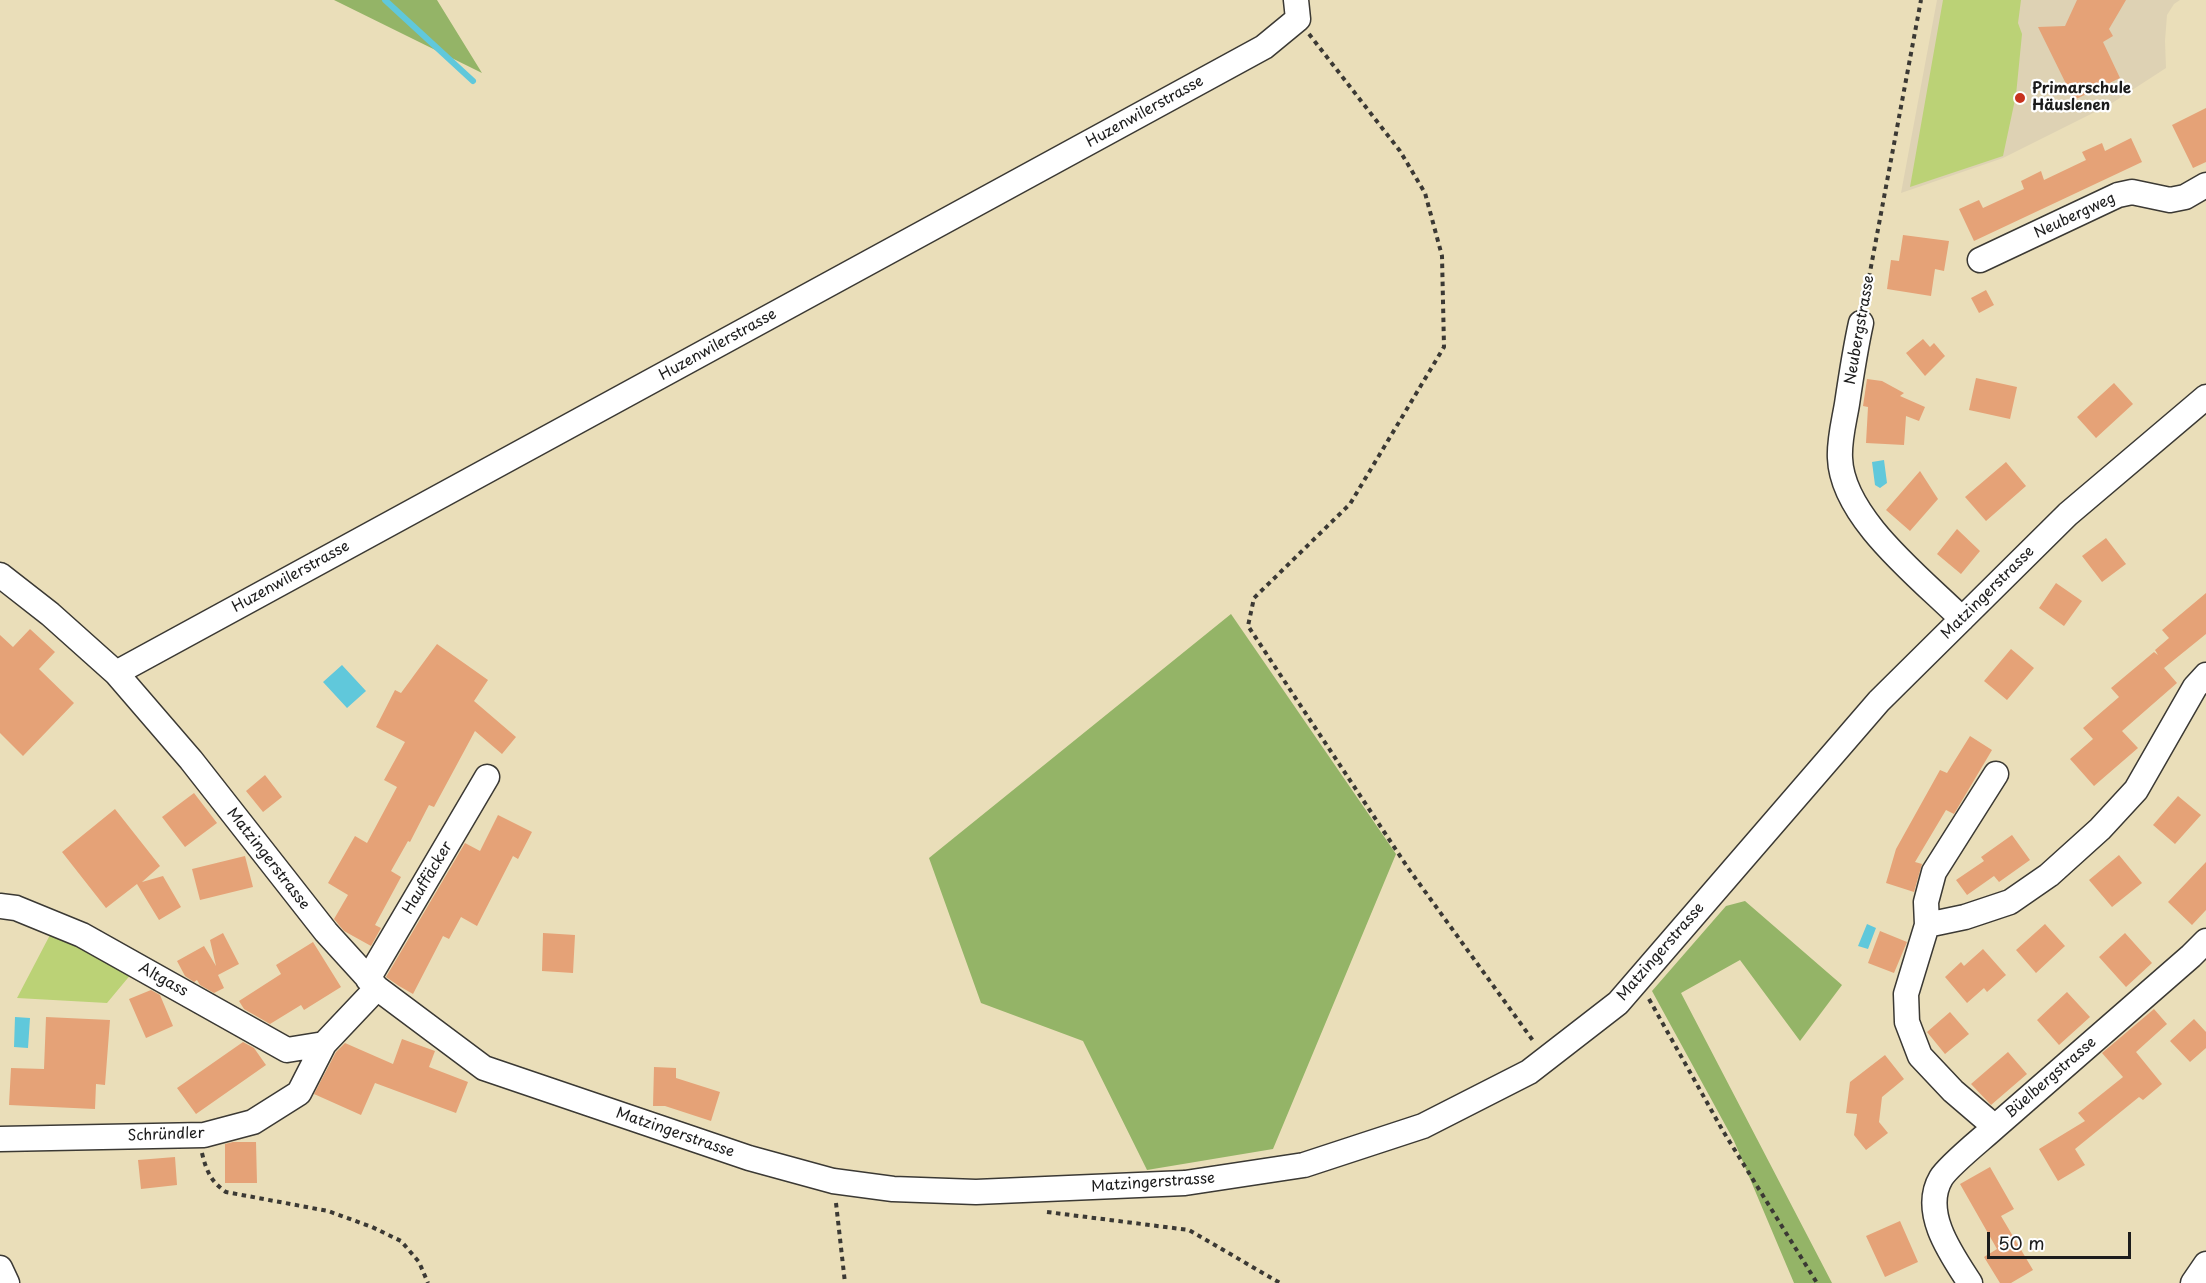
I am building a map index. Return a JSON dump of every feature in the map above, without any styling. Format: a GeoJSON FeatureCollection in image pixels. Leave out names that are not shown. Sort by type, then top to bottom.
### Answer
{"type":"FeatureCollection","features":[{"type":"Feature","properties":{"kind":"street","name":"Huzenwilerstrasse"},"geometry":{"type":"LineString","coordinates":[[116,673],[1264,47],[1297,10]]}},
{"type":"Feature","properties":{"kind":"street","name":"Neubergweg"},"geometry":{"type":"LineString","coordinates":[[1980,260],[2118,195],[2132,192],[2169,200],[2185,197],[2206,185]]}},
{"type":"Feature","properties":{"kind":"street","name":"Neubergstrasse"},"geometry":{"type":"LineString","coordinates":[[1861,323],[1842,433],[1840,459],[1848,492],[1856,508],[1875,534],[1962,619]]}},
{"type":"Feature","properties":{"kind":"street","name":"Matzingerstrasse"},"geometry":{"type":"LineString","coordinates":[[0,575],[50,614],[116,673],[191,760],[326,932],[372,983],[484,1068],[749,1158],[833,1181],[893,1189],[976,1192],[1185,1183],[1304,1165],[1423,1126],[1529,1072],[1547,1059],[1618,1003],[1880,701],[2068,514],[2206,397]]}},
{"type":"Feature","properties":{"kind":"street"},"geometry":{"type":"LineString","coordinates":[[1928,925],[1965,917],[2010,902],[2049,874],[2100,829],[2136,790],[2195,687],[2206,675]]}},
{"type":"Feature","properties":{"kind":"street","name":"Büelbergstrasse"},"geometry":{"type":"LineString","coordinates":[[1996,774],[1934,872],[1926,902],[1928,925],[1906,994],[1907,1022],[1920,1056],[1953,1091],[1995,1127],[2206,941]]}},
{"type":"Feature","properties":{"kind":"street","name":"Hauffäcker"},"geometry":{"type":"LineString","coordinates":[[372,983],[487,777]]}},
{"type":"Feature","properties":{"kind":"street","name":"Altgass"},"geometry":{"type":"LineString","coordinates":[[0,906],[16,908],[82,935],[287,1050],[324,1044]]}},
{"type":"Feature","properties":{"kind":"street","name":"Schründler"},"geometry":{"type":"LineString","coordinates":[[0,1139],[204,1135],[254,1122],[299,1093],[324,1044],[372,983]]}},
{"type":"Feature","properties":{"kind":"street"},"geometry":{"type":"LineString","coordinates":[[1970,1283],[1938,1228],[1934,1196],[1942,1176],[1995,1127]]}},
{"type":"Feature","properties":{"kind":"street"},"geometry":{"type":"LineString","coordinates":[[2193,1283],[2206,1264]]}},
{"type":"Feature","properties":{"kind":"street"},"geometry":{"type":"LineString","coordinates":[[0,1268],[7,1283]]}},
{"type":"Feature","properties":{"kind":"path","name":"Neubergstrasse"},"geometry":{"type":"LineString","coordinates":[[1861,323],[1921,0]]}},
{"type":"Feature","properties":{"kind":"path"},"geometry":{"type":"LineString","coordinates":[[1297,10],[1400,151],[1425,193],[1442,256],[1444,347],[1350,504],[1254,598],[1248,626],[1408,868],[1547,1059]]}},
{"type":"Feature","properties":{"kind":"path"},"geometry":{"type":"LineString","coordinates":[[1640,979],[1723,1131],[1816,1283]]}},
{"type":"Feature","properties":{"kind":"path"},"geometry":{"type":"LineString","coordinates":[[197,1135],[206,1167],[215,1185],[226,1192],[328,1210],[372,1227],[401,1241],[419,1262],[428,1283]]}},
{"type":"Feature","properties":{"kind":"path"},"geometry":{"type":"LineString","coordinates":[[833,1181],[845,1283]]}},
{"type":"Feature","properties":{"kind":"path"},"geometry":{"type":"LineString","coordinates":[[1040,1211],[1189,1230],[1280,1283]]}},
{"type":"Feature","properties":{"kind":"shaded area","name":"Primarschule Häuslenen"},"geometry":{"type":"Polygon","coordinates":[[[1937,0],[2180,0],[2174,4],[2167,15],[2166,68],[2109,105],[2003,158],[1901,193],[1937,0]]]}},
{"type":"Feature","properties":{"kind":"green space"},"geometry":{"type":"Polygon","coordinates":[[[334,0],[437,0],[482,73],[334,0]]]}},
{"type":"Feature","properties":{"kind":"green space"},"geometry":{"type":"Polygon","coordinates":[[[1943,0],[2021,0],[2018,23],[2022,34],[2016,95],[2003,156],[1910,187],[1943,0]]]}},
{"type":"Feature","properties":{"kind":"green space"},"geometry":{"type":"Polygon","coordinates":[[[1231,614],[1396,854],[1273,1149],[1147,1170],[1083,1041],[981,1003],[929,858],[1231,614]]]}},
{"type":"Feature","properties":{"kind":"green space"},"geometry":{"type":"Polygon","coordinates":[[[1745,901],[1842,985],[1800,1041],[1740,960],[1681,993],[1832,1283],[1794,1283],[1734,1141],[1652,991],[1726,906],[1745,901]]]}},
{"type":"Feature","properties":{"kind":"green space"},"geometry":{"type":"Polygon","coordinates":[[[51,933],[132,973],[107,1003],[17,998],[51,933]]]}},
{"type":"Feature","properties":{"kind":"water"},"geometry":{"type":"Polygon","coordinates":[[[1884,460],[1887,483],[1880,488],[1875,485],[1872,462],[1884,460]]]}},
{"type":"Feature","properties":{"kind":"water"},"geometry":{"type":"Polygon","coordinates":[[[342,665],[366,691],[347,708],[323,682],[342,665]]]}},
{"type":"Feature","properties":{"kind":"water"},"geometry":{"type":"Polygon","coordinates":[[[1867,924],[1876,928],[1868,949],[1858,946],[1867,924]]]}},
{"type":"Feature","properties":{"kind":"water"},"geometry":{"type":"Polygon","coordinates":[[[15,1017],[30,1018],[28,1048],[14,1047],[15,1017]]]}},
{"type":"Feature","properties":{"kind":"building"},"geometry":{"type":"Polygon","coordinates":[[[2077,0],[2126,0],[2109,29],[2113,36],[2103,42],[2120,78],[2074,100],[2038,27],[2065,26],[2077,0]]]}},
{"type":"Feature","properties":{"kind":"building"},"geometry":{"type":"Polygon","coordinates":[[[2206,108],[2206,162],[2193,168],[2172,125],[2206,108]]]}},
{"type":"Feature","properties":{"kind":"building"},"geometry":{"type":"Polygon","coordinates":[[[2131,138],[2142,162],[1974,241],[1959,209],[1979,200],[1983,208],[2024,189],[2021,181],[2041,171],[2044,180],[2086,160],[2082,152],[2102,143],[2105,151],[2131,138]]]}},
{"type":"Feature","properties":{"kind":"building"},"geometry":{"type":"Polygon","coordinates":[[[1903,235],[1949,241],[1944,271],[1935,269],[1931,296],[1887,289],[1891,260],[1899,261],[1903,235]]]}},
{"type":"Feature","properties":{"kind":"building"},"geometry":{"type":"Polygon","coordinates":[[[1986,290],[1994,305],[1979,313],[1971,298],[1986,290]]]}},
{"type":"Feature","properties":{"kind":"building"},"geometry":{"type":"Polygon","coordinates":[[[1923,339],[1930,347],[1934,343],[1945,356],[1925,376],[1906,353],[1923,339]]]}},
{"type":"Feature","properties":{"kind":"building"},"geometry":{"type":"Polygon","coordinates":[[[1976,378],[2017,387],[2010,419],[1969,410],[1976,378]]]}},
{"type":"Feature","properties":{"kind":"building"},"geometry":{"type":"Polygon","coordinates":[[[1867,379],[1882,381],[1904,393],[1900,396],[1925,407],[1919,421],[1906,416],[1904,445],[1866,443],[1868,407],[1863,406],[1867,379]]]}},
{"type":"Feature","properties":{"kind":"building"},"geometry":{"type":"Polygon","coordinates":[[[2114,383],[2133,404],[2096,438],[2077,417],[2114,383]]]}},
{"type":"Feature","properties":{"kind":"building"},"geometry":{"type":"Polygon","coordinates":[[[2006,462],[2026,486],[1986,521],[1965,497],[2006,462]]]}},
{"type":"Feature","properties":{"kind":"building"},"geometry":{"type":"Polygon","coordinates":[[[1920,471],[1938,499],[1910,531],[1886,510],[1920,471]]]}},
{"type":"Feature","properties":{"kind":"building"},"geometry":{"type":"Polygon","coordinates":[[[1957,529],[1980,551],[1961,574],[1937,554],[1957,529]]]}},
{"type":"Feature","properties":{"kind":"building"},"geometry":{"type":"Polygon","coordinates":[[[2106,538],[2126,564],[2102,582],[2082,556],[2106,538]]]}},
{"type":"Feature","properties":{"kind":"building"},"geometry":{"type":"Polygon","coordinates":[[[2056,583],[2082,601],[2064,626],[2039,608],[2056,583]]]}},
{"type":"Feature","properties":{"kind":"building"},"geometry":{"type":"Polygon","coordinates":[[[2206,593],[2206,634],[2164,668],[2177,683],[2122,731],[2138,748],[2094,786],[2070,759],[2093,739],[2083,728],[2119,697],[2111,688],[2154,652],[2158,655],[2155,650],[2169,638],[2162,630],[2206,593]]]}},
{"type":"Feature","properties":{"kind":"building"},"geometry":{"type":"Polygon","coordinates":[[[30,629],[55,652],[39,669],[74,703],[23,756],[0,733],[0,635],[13,647],[30,629]]]}},
{"type":"Feature","properties":{"kind":"building"},"geometry":{"type":"Polygon","coordinates":[[[437,644],[488,680],[474,701],[516,737],[502,754],[475,731],[434,807],[429,805],[410,842],[408,841],[391,871],[401,877],[375,925],[381,928],[371,946],[344,931],[334,919],[348,895],[328,883],[355,836],[367,843],[397,787],[384,780],[405,742],[376,727],[395,690],[401,693],[437,644]]]}},
{"type":"Feature","properties":{"kind":"building"},"geometry":{"type":"Polygon","coordinates":[[[2011,649],[2034,668],[2007,700],[1984,681],[2011,649]]]}},
{"type":"Feature","properties":{"kind":"building"},"geometry":{"type":"Polygon","coordinates":[[[1970,736],[1992,750],[1954,814],[1946,810],[1915,862],[1922,864],[1914,892],[1886,883],[1896,849],[1940,770],[1947,773],[1970,736]]]}},
{"type":"Feature","properties":{"kind":"building"},"geometry":{"type":"Polygon","coordinates":[[[265,775],[282,797],[263,812],[246,791],[265,775]]]}},
{"type":"Feature","properties":{"kind":"building"},"geometry":{"type":"Polygon","coordinates":[[[194,793],[217,823],[185,847],[162,817],[194,793]]]}},
{"type":"Feature","properties":{"kind":"building"},"geometry":{"type":"Polygon","coordinates":[[[2178,796],[2201,815],[2175,844],[2153,825],[2178,796]]]}},
{"type":"Feature","properties":{"kind":"building"},"geometry":{"type":"Polygon","coordinates":[[[115,809],[160,866],[142,882],[163,876],[181,907],[159,920],[137,884],[106,908],[62,852],[115,809]]]}},
{"type":"Feature","properties":{"kind":"building"},"geometry":{"type":"Polygon","coordinates":[[[498,815],[532,832],[518,859],[513,856],[477,926],[461,917],[449,939],[443,936],[413,994],[386,977],[465,843],[480,851],[498,815]]]}},
{"type":"Feature","properties":{"kind":"building"},"geometry":{"type":"Polygon","coordinates":[[[2012,835],[2030,860],[1999,882],[1994,876],[1967,895],[1956,880],[1984,861],[1981,857],[2012,835]]]}},
{"type":"Feature","properties":{"kind":"building"},"geometry":{"type":"Polygon","coordinates":[[[2119,855],[2142,883],[2112,907],[2089,880],[2119,855]]]}},
{"type":"Feature","properties":{"kind":"building"},"geometry":{"type":"Polygon","coordinates":[[[245,856],[253,887],[200,900],[192,869],[245,856]]]}},
{"type":"Feature","properties":{"kind":"building"},"geometry":{"type":"Polygon","coordinates":[[[2206,862],[2206,910],[2192,925],[2168,902],[2206,862]]]}},
{"type":"Feature","properties":{"kind":"building"},"geometry":{"type":"Polygon","coordinates":[[[2045,924],[2065,946],[2036,973],[2016,950],[2045,924]]]}},
{"type":"Feature","properties":{"kind":"building"},"geometry":{"type":"Polygon","coordinates":[[[1880,931],[1907,942],[1894,973],[1868,963],[1880,931]]]}},
{"type":"Feature","properties":{"kind":"building"},"geometry":{"type":"Polygon","coordinates":[[[223,933],[239,964],[218,975],[224,988],[214,993],[200,985],[197,980],[194,982],[185,976],[177,961],[204,946],[216,966],[210,940],[223,933]]]}},
{"type":"Feature","properties":{"kind":"building"},"geometry":{"type":"Polygon","coordinates":[[[543,933],[575,935],[573,973],[542,971],[543,933]]]}},
{"type":"Feature","properties":{"kind":"building"},"geometry":{"type":"Polygon","coordinates":[[[2125,933],[2152,963],[2126,987],[2099,957],[2125,933]]]}},
{"type":"Feature","properties":{"kind":"building"},"geometry":{"type":"Polygon","coordinates":[[[313,942],[341,987],[304,1010],[301,1005],[270,1024],[244,1009],[239,1001],[281,974],[276,965],[313,942]]]}},
{"type":"Feature","properties":{"kind":"building"},"geometry":{"type":"Polygon","coordinates":[[[1983,949],[2006,975],[1987,992],[1984,988],[1967,1003],[1945,977],[1961,962],[1964,966],[1983,949]]]}},
{"type":"Feature","properties":{"kind":"building"},"geometry":{"type":"Polygon","coordinates":[[[151,990],[160,995],[173,1026],[146,1038],[129,999],[151,990]]]}},
{"type":"Feature","properties":{"kind":"building"},"geometry":{"type":"Polygon","coordinates":[[[2067,992],[2090,1017],[2059,1045],[2037,1020],[2067,992]]]}},
{"type":"Feature","properties":{"kind":"building"},"geometry":{"type":"Polygon","coordinates":[[[2154,1009],[2167,1024],[2136,1052],[2162,1084],[2143,1100],[2139,1097],[2075,1149],[2085,1165],[2058,1181],[2039,1149],[2085,1121],[2078,1113],[2123,1077],[2102,1053],[2154,1009]]]}},
{"type":"Feature","properties":{"kind":"building"},"geometry":{"type":"Polygon","coordinates":[[[1950,1012],[1969,1034],[1945,1054],[1927,1032],[1950,1012]]]}},
{"type":"Feature","properties":{"kind":"building"},"geometry":{"type":"Polygon","coordinates":[[[46,1017],[110,1020],[105,1085],[96,1084],[95,1109],[9,1105],[11,1068],[44,1069],[46,1017]]]}},
{"type":"Feature","properties":{"kind":"building"},"geometry":{"type":"Polygon","coordinates":[[[2194,1019],[2206,1032],[2206,1048],[2190,1062],[2170,1041],[2194,1019]]]}},
{"type":"Feature","properties":{"kind":"building"},"geometry":{"type":"Polygon","coordinates":[[[402,1039],[435,1051],[429,1067],[468,1082],[456,1113],[375,1083],[361,1115],[314,1094],[336,1052],[345,1043],[393,1064],[402,1039]]]}},
{"type":"Feature","properties":{"kind":"building"},"geometry":{"type":"Polygon","coordinates":[[[243,1042],[254,1048],[266,1065],[196,1114],[177,1088],[243,1042]]]}},
{"type":"Feature","properties":{"kind":"building"},"geometry":{"type":"Polygon","coordinates":[[[2008,1052],[2027,1074],[1991,1105],[1971,1084],[2008,1052]]]}},
{"type":"Feature","properties":{"kind":"building"},"geometry":{"type":"Polygon","coordinates":[[[1885,1055],[1904,1079],[1882,1097],[1879,1122],[1888,1133],[1866,1150],[1854,1135],[1857,1114],[1846,1113],[1850,1082],[1885,1055]]]}},
{"type":"Feature","properties":{"kind":"building"},"geometry":{"type":"Polygon","coordinates":[[[654,1067],[676,1068],[676,1078],[720,1092],[711,1121],[665,1106],[653,1106],[654,1067]]]}},
{"type":"Feature","properties":{"kind":"building"},"geometry":{"type":"Polygon","coordinates":[[[256,1142],[257,1183],[225,1183],[225,1144],[256,1142]]]}},
{"type":"Feature","properties":{"kind":"building"},"geometry":{"type":"Polygon","coordinates":[[[175,1157],[177,1185],[141,1189],[138,1160],[175,1157]]]}},
{"type":"Feature","properties":{"kind":"building"},"geometry":{"type":"Polygon","coordinates":[[[1990,1167],[2014,1209],[2001,1216],[2033,1270],[2011,1283],[2000,1283],[1984,1257],[1997,1249],[1960,1184],[1990,1167]]]}},
{"type":"Feature","properties":{"kind":"building"},"geometry":{"type":"Polygon","coordinates":[[[1900,1221],[1918,1262],[1885,1277],[1866,1236],[1900,1221]]]}},
{"type":"Feature","properties":{"kind":"waterway"},"geometry":{"type":"LineString","coordinates":[[385,0],[473,81]]}},
{"type":"Feature","properties":{"kind":"place","name":"Primarschule Häuslenen"},"geometry":{"type":"Point","coordinates":[2020,98]}}]}
